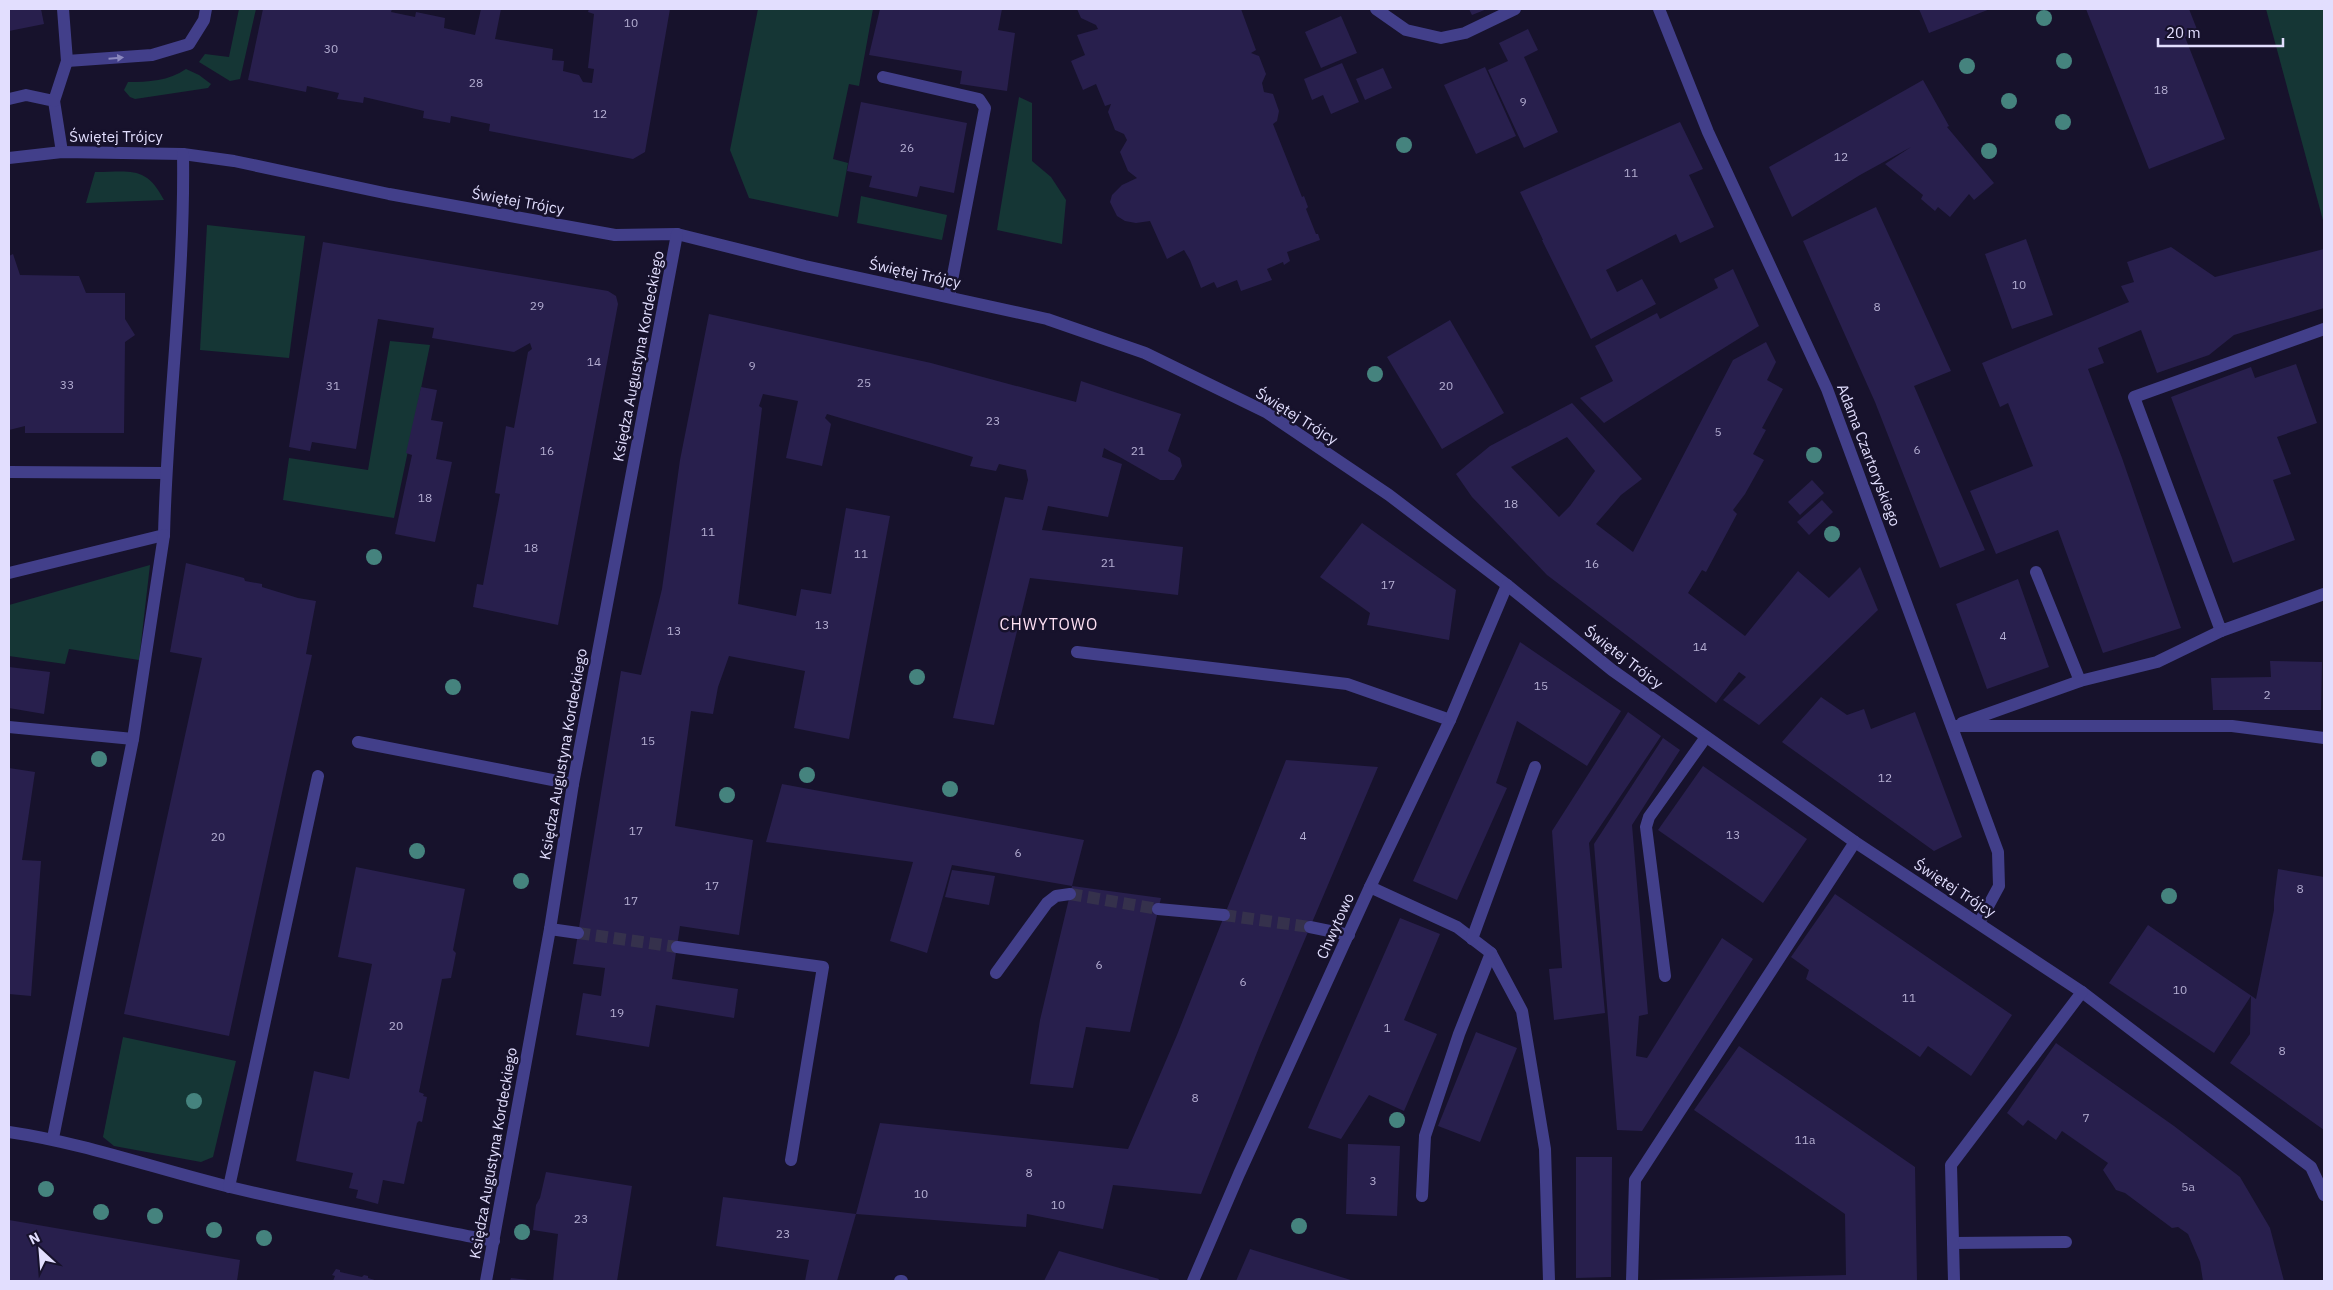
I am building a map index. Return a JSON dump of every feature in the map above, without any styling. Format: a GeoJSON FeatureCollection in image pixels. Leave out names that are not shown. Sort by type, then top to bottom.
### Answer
{"type":"FeatureCollection","features":[{"type":"Feature","properties":{"kind":"street"},"geometry":{"type":"LineString","coordinates":[[62,152],[54,100],[68,60],[63,9]]}},
{"type":"Feature","properties":{"kind":"street"},"geometry":{"type":"LineString","coordinates":[[68,60],[152,55],[189,44],[204,20],[206,9]]}},
{"type":"Feature","properties":{"kind":"street"},"geometry":{"type":"LineString","coordinates":[[1376,9],[1406,30],[1441,38],[1465,33],[1515,9]]}},
{"type":"Feature","properties":{"kind":"street","name":"Adama Czartoryskiego"},"geometry":{"type":"LineString","coordinates":[[1659,9],[1708,132],[1827,389],[1998,852],[1999,886],[1979,923]]}},
{"type":"Feature","properties":{"kind":"street"},"geometry":{"type":"LineString","coordinates":[[884,76],[979,99],[985,108],[949,296]]}},
{"type":"Feature","properties":{"kind":"street"},"geometry":{"type":"LineString","coordinates":[[9,99],[26,95],[54,100]]}},
{"type":"Feature","properties":{"kind":"street","name":"Świętej Trójcy"},"geometry":{"type":"LineString","coordinates":[[9,158],[62,152],[183,154],[234,161],[389,194],[615,235],[677,234],[805,266],[949,296],[1047,319],[1145,353],[1266,412],[1389,495],[1507,585],[1612,670],[1855,842],[2082,992],[2311,1167],[2324,1195]]}},
{"type":"Feature","properties":{"kind":"street"},"geometry":{"type":"LineString","coordinates":[[53,1138],[132,739],[164,535],[166,473],[185,209],[183,154]]}},
{"type":"Feature","properties":{"kind":"street","name":"Księdza Augustyna Kordeckiego"},"geometry":{"type":"LineString","coordinates":[[486,1281],[550,929],[573,784],[677,234]]}},
{"type":"Feature","properties":{"kind":"street"},"geometry":{"type":"LineString","coordinates":[[2222,631],[2134,397],[2324,329]]}},
{"type":"Feature","properties":{"kind":"street"},"geometry":{"type":"LineString","coordinates":[[9,472],[166,473]]}},
{"type":"Feature","properties":{"kind":"street"},"geometry":{"type":"LineString","coordinates":[[9,573],[164,535]]}},
{"type":"Feature","properties":{"kind":"street"},"geometry":{"type":"LineString","coordinates":[[2036,572],[2080,681]]}},
{"type":"Feature","properties":{"kind":"street","name":"Chwytowo"},"geometry":{"type":"LineString","coordinates":[[1193,1281],[1239,1174],[1370,887],[1450,720],[1507,585]]}},
{"type":"Feature","properties":{"kind":"street"},"geometry":{"type":"LineString","coordinates":[[1953,726],[2080,681],[2157,662],[2222,631],[2324,594]]}},
{"type":"Feature","properties":{"kind":"street"},"geometry":{"type":"LineString","coordinates":[[1077,652],[1347,684],[1450,720]]}},
{"type":"Feature","properties":{"kind":"street"},"geometry":{"type":"LineString","coordinates":[[1953,726],[2232,726],[2324,738]]}},
{"type":"Feature","properties":{"kind":"street"},"geometry":{"type":"LineString","coordinates":[[9,727],[132,739]]}},
{"type":"Feature","properties":{"kind":"street"},"geometry":{"type":"LineString","coordinates":[[1665,976],[1646,827],[1649,817],[1706,737]]}},
{"type":"Feature","properties":{"kind":"street"},"geometry":{"type":"LineString","coordinates":[[358,742],[573,784]]}},
{"type":"Feature","properties":{"kind":"street"},"geometry":{"type":"LineString","coordinates":[[1472,939],[1535,767]]}},
{"type":"Feature","properties":{"kind":"street"},"geometry":{"type":"LineString","coordinates":[[229,1186],[318,776]]}},
{"type":"Feature","properties":{"kind":"street"},"geometry":{"type":"LineString","coordinates":[[1632,1281],[1635,1180],[1855,842]]}},
{"type":"Feature","properties":{"kind":"street"},"geometry":{"type":"LineString","coordinates":[[1370,887],[1457,927],[1491,953],[1522,1011],[1545,1149],[1549,1281]]}},
{"type":"Feature","properties":{"kind":"street"},"geometry":{"type":"LineString","coordinates":[[996,973],[1047,903],[1056,896],[1070,894]]}},
{"type":"Feature","properties":{"kind":"street"},"geometry":{"type":"LineString","coordinates":[[1158,909],[1224,915]]}},
{"type":"Feature","properties":{"kind":"street"},"geometry":{"type":"LineString","coordinates":[[1310,928],[1349,935]]}},
{"type":"Feature","properties":{"kind":"street"},"geometry":{"type":"LineString","coordinates":[[550,929],[578,933]]}},
{"type":"Feature","properties":{"kind":"street"},"geometry":{"type":"LineString","coordinates":[[677,947],[823,967],[791,1160]]}},
{"type":"Feature","properties":{"kind":"street"},"geometry":{"type":"LineString","coordinates":[[1422,1196],[1424,1136],[1459,1034],[1491,953]]}},
{"type":"Feature","properties":{"kind":"street"},"geometry":{"type":"LineString","coordinates":[[1954,1281],[1951,1165],[2082,992]]}},
{"type":"Feature","properties":{"kind":"street"},"geometry":{"type":"LineString","coordinates":[[9,1132],[53,1138],[229,1186],[413,1226],[494,1241]]}},
{"type":"Feature","properties":{"kind":"street"},"geometry":{"type":"LineString","coordinates":[[1953,1243],[2066,1242]]}},
{"type":"Feature","properties":{"kind":"green space"},"geometry":{"type":"Polygon","coordinates":[[[239,9],[256,9],[240,79],[230,81],[199,62],[205,54],[229,57],[239,9]]]}},
{"type":"Feature","properties":{"kind":"green space"},"geometry":{"type":"Polygon","coordinates":[[[758,9],[873,9],[859,86],[849,84],[833,159],[848,163],[838,217],[749,198],[730,150],[758,9]]]}},
{"type":"Feature","properties":{"kind":"green space"},"geometry":{"type":"Polygon","coordinates":[[[2266,9],[2324,9],[2324,224],[2266,9]]]}},
{"type":"Feature","properties":{"kind":"green space"},"geometry":{"type":"Polygon","coordinates":[[[186,69],[199,75],[211,84],[208,88],[135,99],[130,97],[124,90],[128,82],[165,78],[186,69]]]}},
{"type":"Feature","properties":{"kind":"green space"},"geometry":{"type":"Polygon","coordinates":[[[1019,97],[1032,103],[1032,161],[1051,177],[1066,200],[1062,244],[997,230],[1019,97]]]}},
{"type":"Feature","properties":{"kind":"green space"},"geometry":{"type":"Polygon","coordinates":[[[95,172],[136,173],[151,181],[164,200],[86,203],[95,172]]]}},
{"type":"Feature","properties":{"kind":"green space"},"geometry":{"type":"Polygon","coordinates":[[[861,196],[947,215],[942,240],[857,223],[861,196]]]}},
{"type":"Feature","properties":{"kind":"green space"},"geometry":{"type":"Polygon","coordinates":[[[207,225],[305,236],[289,358],[200,350],[207,225]]]}},
{"type":"Feature","properties":{"kind":"green space"},"geometry":{"type":"Polygon","coordinates":[[[390,341],[430,345],[394,518],[283,500],[289,458],[368,470],[390,341]]]}},
{"type":"Feature","properties":{"kind":"green space"},"geometry":{"type":"Polygon","coordinates":[[[150,565],[139,660],[69,649],[65,664],[9,656],[9,605],[150,565]]]}},
{"type":"Feature","properties":{"kind":"green space"},"geometry":{"type":"Polygon","coordinates":[[[123,1037],[236,1061],[213,1157],[201,1162],[114,1146],[103,1137],[123,1037]]]}},
{"type":"Feature","properties":{"kind":"building"},"geometry":{"type":"Polygon","coordinates":[[[9,9],[41,9],[44,24],[9,31],[9,9]]]}},
{"type":"Feature","properties":{"kind":"building"},"geometry":{"type":"Polygon","coordinates":[[[263,9],[392,9],[391,12],[415,17],[416,12],[445,18],[444,28],[475,35],[481,9],[501,9],[495,39],[553,49],[552,60],[564,61],[563,71],[579,75],[583,82],[592,83],[594,69],[588,68],[594,14],[588,12],[589,9],[670,9],[645,152],[633,159],[489,131],[490,124],[451,116],[450,123],[423,118],[424,111],[364,97],[363,103],[337,99],[339,93],[307,86],[306,92],[248,80],[263,9]]]}},
{"type":"Feature","properties":{"kind":"building"},"geometry":{"type":"Polygon","coordinates":[[[880,9],[1002,9],[998,30],[1015,33],[1007,91],[960,84],[962,71],[869,55],[880,9]]]}},
{"type":"Feature","properties":{"kind":"building"},"geometry":{"type":"Polygon","coordinates":[[[1077,9],[1241,9],[1256,50],[1251,53],[1259,56],[1266,74],[1262,83],[1264,92],[1273,94],[1279,111],[1277,121],[1273,124],[1302,197],[1304,196],[1308,207],[1306,209],[1320,240],[1287,252],[1290,261],[1284,265],[1283,262],[1267,269],[1272,280],[1241,291],[1237,280],[1217,288],[1214,282],[1201,288],[1184,250],[1167,259],[1150,221],[1136,223],[1125,221],[1117,216],[1110,202],[1112,195],[1122,185],[1137,178],[1128,171],[1120,152],[1127,140],[1124,134],[1115,130],[1108,112],[1111,104],[1105,106],[1096,84],[1083,90],[1071,61],[1085,55],[1077,35],[1098,29],[1096,25],[1081,18],[1077,9]]]}},
{"type":"Feature","properties":{"kind":"building"},"geometry":{"type":"Polygon","coordinates":[[[1469,9],[1487,9],[1472,15],[1469,9]]]}},
{"type":"Feature","properties":{"kind":"building"},"geometry":{"type":"Polygon","coordinates":[[[1919,9],[1990,9],[1929,33],[1919,9]]]}},
{"type":"Feature","properties":{"kind":"building"},"geometry":{"type":"Polygon","coordinates":[[[2086,9],[2189,9],[2198,32],[2185,37],[2225,139],[2149,169],[2086,9]]]}},
{"type":"Feature","properties":{"kind":"building"},"geometry":{"type":"Polygon","coordinates":[[[1341,16],[1357,53],[1321,68],[1305,32],[1341,16]]]}},
{"type":"Feature","properties":{"kind":"building"},"geometry":{"type":"Polygon","coordinates":[[[1528,29],[1538,50],[1524,57],[1558,132],[1524,148],[1488,70],[1508,61],[1499,43],[1528,29]]]}},
{"type":"Feature","properties":{"kind":"building"},"geometry":{"type":"Polygon","coordinates":[[[1342,63],[1359,102],[1331,114],[1323,95],[1312,100],[1304,79],[1342,63]]]}},
{"type":"Feature","properties":{"kind":"building"},"geometry":{"type":"Polygon","coordinates":[[[1485,67],[1516,136],[1476,154],[1444,85],[1485,67]]]}},
{"type":"Feature","properties":{"kind":"building"},"geometry":{"type":"Polygon","coordinates":[[[1383,68],[1392,88],[1365,100],[1356,79],[1383,68]]]}},
{"type":"Feature","properties":{"kind":"building"},"geometry":{"type":"Polygon","coordinates":[[[1923,80],[1949,126],[1947,127],[1994,183],[1974,200],[1969,194],[1950,217],[1938,207],[1935,211],[1921,199],[1923,195],[1885,164],[1911,147],[1860,175],[1792,217],[1769,167],[1923,80]]]}},
{"type":"Feature","properties":{"kind":"building"},"geometry":{"type":"Polygon","coordinates":[[[861,102],[967,123],[954,193],[920,186],[917,197],[869,187],[872,176],[847,171],[861,102]]]}},
{"type":"Feature","properties":{"kind":"building"},"geometry":{"type":"Polygon","coordinates":[[[1680,122],[1703,169],[1689,175],[1714,227],[1680,243],[1676,234],[1606,270],[1617,292],[1642,279],[1656,304],[1591,339],[1520,192],[1680,122]]]}},
{"type":"Feature","properties":{"kind":"building"},"geometry":{"type":"Polygon","coordinates":[[[1876,207],[1951,371],[1914,386],[1985,550],[1940,568],[1875,402],[1803,241],[1876,207]]]}},
{"type":"Feature","properties":{"kind":"building"},"geometry":{"type":"Polygon","coordinates":[[[2026,239],[2053,315],[2012,329],[1985,254],[2026,239]]]}},
{"type":"Feature","properties":{"kind":"building"},"geometry":{"type":"Polygon","coordinates":[[[323,242],[608,291],[616,296],[618,304],[558,625],[473,607],[477,584],[483,585],[500,494],[495,493],[506,426],[514,428],[528,352],[532,349],[530,343],[514,352],[432,338],[434,328],[378,319],[356,449],[312,442],[310,451],[289,447],[323,242]]]}},
{"type":"Feature","properties":{"kind":"building"},"geometry":{"type":"Polygon","coordinates":[[[2171,247],[2215,277],[2324,249],[2324,308],[2234,335],[2209,355],[2157,373],[2141,330],[2098,348],[2104,363],[2088,369],[2122,458],[2181,628],[2103,653],[2058,530],[1996,554],[1970,491],[2033,466],[2008,403],[2000,407],[1982,363],[2129,302],[2121,286],[2134,282],[2127,262],[2171,247]]]}},
{"type":"Feature","properties":{"kind":"building"},"geometry":{"type":"Polygon","coordinates":[[[13,254],[20,275],[79,276],[86,293],[125,293],[125,319],[135,335],[125,342],[124,433],[25,433],[25,426],[9,430],[9,256],[13,254]]]}},
{"type":"Feature","properties":{"kind":"building"},"geometry":{"type":"Polygon","coordinates":[[[1733,269],[1759,326],[1604,423],[1580,398],[1613,381],[1595,346],[1657,313],[1660,319],[1718,288],[1714,279],[1733,269]]]}},
{"type":"Feature","properties":{"kind":"building"},"geometry":{"type":"Polygon","coordinates":[[[709,314],[931,363],[1076,402],[1081,381],[1181,414],[1168,451],[1180,458],[1182,466],[1174,480],[1160,480],[1104,448],[1102,457],[1122,464],[1108,517],[1048,506],[1042,530],[1183,547],[1178,595],[1030,578],[994,725],[953,718],[1005,497],[1023,500],[1028,480],[1026,470],[999,464],[996,471],[970,466],[973,457],[827,414],[825,418],[831,424],[822,466],[786,458],[798,401],[763,394],[759,406],[762,408],[738,604],[796,616],[801,589],[831,594],[846,508],[890,516],[849,739],[794,728],[805,671],[729,656],[718,687],[713,714],[691,711],[675,826],[753,840],[739,935],[680,926],[672,979],[738,989],[734,1018],[656,1005],[649,1047],[576,1035],[583,993],[601,996],[605,968],[573,964],[621,671],[641,675],[662,589],[680,460],[709,314]]]}},
{"type":"Feature","properties":{"kind":"building"},"geometry":{"type":"Polygon","coordinates":[[[1450,320],[1504,413],[1442,449],[1387,357],[1450,320]]]}},
{"type":"Feature","properties":{"kind":"building"},"geometry":{"type":"Polygon","coordinates":[[[1766,342],[1776,362],[1767,380],[1783,389],[1762,428],[1766,430],[1753,454],[1764,460],[1745,494],[1733,510],[1737,514],[1706,572],[1702,570],[1688,593],[1745,636],[1798,571],[1829,598],[1860,567],[1878,610],[1759,725],[1723,700],[1746,677],[1739,672],[1716,703],[1547,575],[1472,497],[1456,474],[1490,446],[1572,403],[1642,479],[1621,495],[1596,524],[1633,552],[1733,360],[1766,342]],[[1567,437],[1511,467],[1559,517],[1570,506],[1595,471],[1567,437]]]}},
{"type":"Feature","properties":{"kind":"building"},"geometry":{"type":"Polygon","coordinates":[[[2296,364],[2317,423],[2277,437],[2291,474],[2273,480],[2295,540],[2233,563],[2171,397],[2251,367],[2255,378],[2296,364]]]}},
{"type":"Feature","properties":{"kind":"building"},"geometry":{"type":"Polygon","coordinates":[[[421,387],[437,390],[431,420],[443,422],[436,459],[452,462],[435,542],[395,534],[412,455],[406,453],[421,387]]]}},
{"type":"Feature","properties":{"kind":"building"},"geometry":{"type":"Polygon","coordinates":[[[1812,480],[1824,493],[1800,515],[1788,502],[1812,480]]]}},
{"type":"Feature","properties":{"kind":"building"},"geometry":{"type":"Polygon","coordinates":[[[1822,500],[1833,512],[1809,535],[1797,522],[1822,500]]]}},
{"type":"Feature","properties":{"kind":"building"},"geometry":{"type":"Polygon","coordinates":[[[1362,523],[1456,590],[1449,640],[1367,625],[1370,613],[1320,577],[1362,523]]]}},
{"type":"Feature","properties":{"kind":"building"},"geometry":{"type":"Polygon","coordinates":[[[186,563],[244,578],[245,581],[262,584],[262,587],[298,598],[316,601],[306,654],[312,655],[229,1036],[124,1014],[202,658],[170,652],[186,563]]]}},
{"type":"Feature","properties":{"kind":"building"},"geometry":{"type":"Polygon","coordinates":[[[2018,579],[2049,667],[1987,689],[1956,604],[2018,579]]]}},
{"type":"Feature","properties":{"kind":"building"},"geometry":{"type":"Polygon","coordinates":[[[1520,642],[1621,711],[1587,766],[1517,721],[1496,783],[1507,788],[1457,900],[1413,881],[1520,642]]]}},
{"type":"Feature","properties":{"kind":"building"},"geometry":{"type":"Polygon","coordinates":[[[2270,661],[2322,662],[2321,710],[2213,710],[2211,678],[2271,677],[2270,661]]]}},
{"type":"Feature","properties":{"kind":"building"},"geometry":{"type":"Polygon","coordinates":[[[9,667],[50,672],[44,714],[9,708],[9,667]]]}},
{"type":"Feature","properties":{"kind":"building"},"geometry":{"type":"Polygon","coordinates":[[[1821,697],[1847,715],[1864,709],[1871,729],[1915,712],[1962,837],[1934,851],[1782,742],[1821,697]]]}},
{"type":"Feature","properties":{"kind":"building"},"geometry":{"type":"Polygon","coordinates":[[[1628,712],[1661,736],[1589,843],[1605,1013],[1554,1020],[1549,969],[1562,968],[1552,831],[1628,712]]]}},
{"type":"Feature","properties":{"kind":"building"},"geometry":{"type":"Polygon","coordinates":[[[1663,738],[1680,750],[1632,825],[1648,1014],[1639,1016],[1636,1056],[1647,1058],[1722,938],[1753,959],[1642,1131],[1617,1130],[1594,844],[1663,738]]]}},
{"type":"Feature","properties":{"kind":"building"},"geometry":{"type":"Polygon","coordinates":[[[1286,760],[1378,767],[1260,1045],[1201,1194],[1113,1185],[1103,1229],[1027,1214],[1026,1227],[856,1214],[880,1123],[1128,1149],[1177,1035],[1286,760]]]}},
{"type":"Feature","properties":{"kind":"building"},"geometry":{"type":"Polygon","coordinates":[[[1703,766],[1807,839],[1763,903],[1658,830],[1703,766]]]}},
{"type":"Feature","properties":{"kind":"building"},"geometry":{"type":"Polygon","coordinates":[[[9,768],[35,772],[22,860],[41,861],[31,996],[9,994],[9,768]]]}},
{"type":"Feature","properties":{"kind":"building"},"geometry":{"type":"Polygon","coordinates":[[[782,784],[1084,840],[1072,886],[952,865],[927,953],[890,941],[913,862],[766,842],[782,784]]]}},
{"type":"Feature","properties":{"kind":"building"},"geometry":{"type":"Polygon","coordinates":[[[356,867],[465,889],[453,950],[456,953],[451,978],[442,979],[419,1092],[427,1097],[422,1122],[419,1121],[417,1123],[404,1184],[383,1180],[378,1204],[356,1198],[358,1190],[349,1188],[353,1173],[296,1161],[314,1071],[349,1079],[372,964],[338,957],[356,867]]]}},
{"type":"Feature","properties":{"kind":"building"},"geometry":{"type":"Polygon","coordinates":[[[2278,869],[2324,877],[2324,1130],[2230,1063],[2250,1034],[2251,996],[2214,1053],[2109,983],[2148,925],[2256,999],[2274,910],[2278,869]]]}},
{"type":"Feature","properties":{"kind":"building"},"geometry":{"type":"Polygon","coordinates":[[[952,870],[995,876],[989,905],[945,897],[952,870]]]}},
{"type":"Feature","properties":{"kind":"building"},"geometry":{"type":"Polygon","coordinates":[[[1072,886],[1161,898],[1130,1032],[1086,1027],[1073,1088],[1030,1084],[1040,1020],[1072,886]]]}},
{"type":"Feature","properties":{"kind":"building"},"geometry":{"type":"Polygon","coordinates":[[[1835,894],[2012,1015],[1971,1076],[1928,1046],[1920,1057],[1806,979],[1809,970],[1791,957],[1835,894]]]}},
{"type":"Feature","properties":{"kind":"building"},"geometry":{"type":"Polygon","coordinates":[[[1400,918],[1440,934],[1404,1020],[1437,1034],[1404,1111],[1369,1095],[1341,1139],[1308,1128],[1400,918]]]}},
{"type":"Feature","properties":{"kind":"building"},"geometry":{"type":"Polygon","coordinates":[[[1476,1032],[1517,1048],[1480,1142],[1438,1126],[1476,1032]]]}},
{"type":"Feature","properties":{"kind":"building"},"geometry":{"type":"Polygon","coordinates":[[[2056,1043],[2174,1126],[2240,1177],[2270,1228],[2284,1281],[2203,1281],[2200,1262],[2188,1234],[2178,1227],[2172,1228],[2125,1193],[2116,1190],[2103,1170],[2108,1163],[2062,1131],[2056,1140],[2028,1120],[2023,1126],[2007,1113],[2056,1043]]]}},
{"type":"Feature","properties":{"kind":"building"},"geometry":{"type":"Polygon","coordinates":[[[1739,1046],[1915,1167],[1917,1281],[1649,1281],[1846,1275],[1845,1214],[1694,1110],[1739,1046]]]}},
{"type":"Feature","properties":{"kind":"building"},"geometry":{"type":"Polygon","coordinates":[[[1348,1144],[1400,1146],[1397,1216],[1346,1214],[1348,1144]]]}},
{"type":"Feature","properties":{"kind":"building"},"geometry":{"type":"Polygon","coordinates":[[[1576,1157],[1612,1157],[1611,1277],[1576,1278],[1576,1157]]]}},
{"type":"Feature","properties":{"kind":"building"},"geometry":{"type":"Polygon","coordinates":[[[546,1172],[632,1186],[617,1281],[553,1281],[558,1234],[533,1230],[536,1205],[540,1198],[546,1172]]]}},
{"type":"Feature","properties":{"kind":"building"},"geometry":{"type":"Polygon","coordinates":[[[723,1197],[856,1214],[837,1281],[805,1281],[809,1260],[716,1246],[723,1197]]]}},
{"type":"Feature","properties":{"kind":"building"},"geometry":{"type":"Polygon","coordinates":[[[9,1220],[240,1260],[237,1281],[9,1281],[9,1220]]]}},
{"type":"Feature","properties":{"kind":"building"},"geometry":{"type":"Polygon","coordinates":[[[1250,1249],[1354,1281],[1236,1281],[1250,1249]]]}},
{"type":"Feature","properties":{"kind":"building"},"geometry":{"type":"Polygon","coordinates":[[[1059,1251],[1159,1279],[1158,1281],[1044,1281],[1059,1251]]]}},
{"type":"Feature","properties":{"kind":"building"},"geometry":{"type":"Polygon","coordinates":[[[336,1269],[340,1270],[340,1272],[362,1277],[364,1275],[368,1276],[368,1278],[378,1281],[333,1281],[335,1276],[332,1275],[336,1269]]]}},
{"type":"Feature","properties":{"kind":"building"},"geometry":{"type":"Polygon","coordinates":[[[511,1278],[528,1280],[510,1281],[511,1278]]]}},
{"type":"Feature","properties":{"kind":"tunnel"},"geometry":{"type":"LineString","coordinates":[[1070,894],[1158,909]]}},
{"type":"Feature","properties":{"kind":"tunnel"},"geometry":{"type":"LineString","coordinates":[[1224,915],[1310,927]]}},
{"type":"Feature","properties":{"kind":"tunnel"},"geometry":{"type":"LineString","coordinates":[[578,933],[677,947]]}},
{"type":"Feature","properties":{"kind":"district","name":"CHWYTOWO"},"geometry":{"type":"Point","coordinates":[1049,624]}}]}
